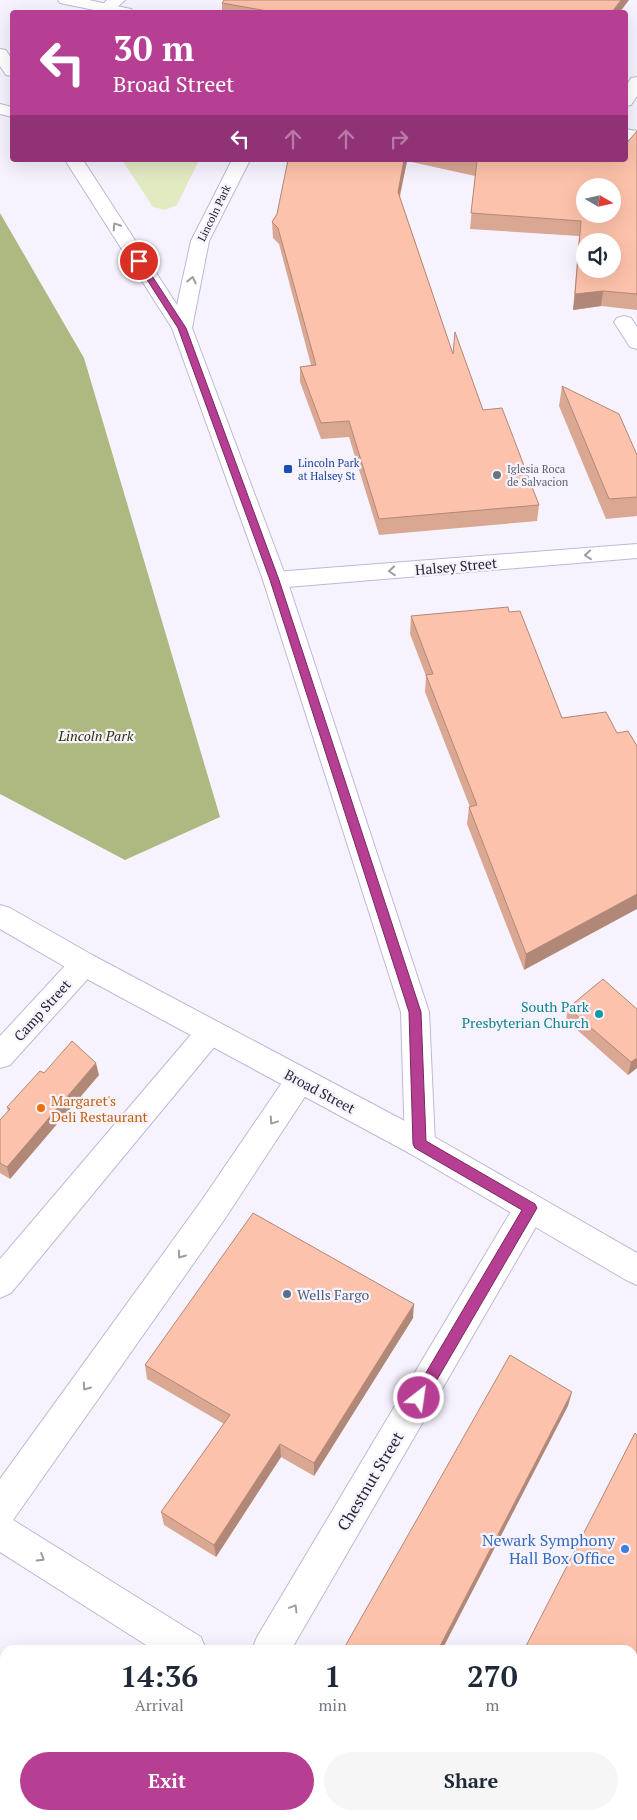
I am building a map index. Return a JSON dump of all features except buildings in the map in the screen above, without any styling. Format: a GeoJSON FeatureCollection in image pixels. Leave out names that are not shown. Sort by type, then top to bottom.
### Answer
{"type":"FeatureCollection","features":[{"type":"Feature","properties":{"kind":"main road"},"geometry":{"type":"LineString","coordinates":[[66,0],[112,4]]}},
{"type":"Feature","properties":{"kind":"main road"},"geometry":{"type":"LineString","coordinates":[[0,54],[10,68]]}},
{"type":"Feature","properties":{"kind":"main road"},"geometry":{"type":"LineString","coordinates":[[628,96],[637,82]]}},
{"type":"Feature","properties":{"kind":"main road"},"geometry":{"type":"LineString","coordinates":[[75,162],[182,328],[275,580],[415,1012],[420,1144]]}},
{"type":"Feature","properties":{"kind":"main road","name":"Lincoln Park"},"geometry":{"type":"LineString","coordinates":[[182,328],[200,241],[240,162]]}},
{"type":"Feature","properties":{"kind":"main road"},"geometry":{"type":"LineString","coordinates":[[624,322],[637,344]]}},
{"type":"Feature","properties":{"kind":"main road","name":"Halsey Street"},"geometry":{"type":"LineString","coordinates":[[275,580],[637,551]]}},
{"type":"Feature","properties":{"kind":"main road","name":"Broad Street"},"geometry":{"type":"LineString","coordinates":[[0,916],[84,964],[420,1144],[637,1270]]}},
{"type":"Feature","properties":{"kind":"main road","name":"Camp Street"},"geometry":{"type":"LineString","coordinates":[[0,1056],[84,964]]}},
{"type":"Feature","properties":{"kind":"main road"},"geometry":{"type":"LineString","coordinates":[[0,1284],[210,1032]]}},
{"type":"Feature","properties":{"kind":"main road"},"geometry":{"type":"LineString","coordinates":[[0,1508],[213,1210],[300,1080]]}},
{"type":"Feature","properties":{"kind":"main road","name":"Chestnut Street"},"geometry":{"type":"LineString","coordinates":[[273,1645],[530,1208]]}},
{"type":"Feature","properties":{"kind":"main road"},"geometry":{"type":"LineString","coordinates":[[0,1532],[180,1645]]}},
{"type":"Feature","properties":{"kind":"green space"},"geometry":{"type":"Polygon","coordinates":[[[123,162],[198,162],[177,205],[165,210],[153,207],[123,162]]]}},
{"type":"Feature","properties":{"kind":"green space","name":"Lincoln Park"},"geometry":{"type":"Polygon","coordinates":[[[0,213],[84,358],[220,817],[125,860],[0,794],[0,213]]]}},
{"type":"Feature","properties":{"kind":"place","name":"Lincoln Park at Halsey St"},"geometry":{"type":"Point","coordinates":[288,469]}},
{"type":"Feature","properties":{"kind":"place","name":"Iglesia Roca de Salvacion"},"geometry":{"type":"Point","coordinates":[497,475]}},
{"type":"Feature","properties":{"kind":"place","name":"South Park Presbyterian Church"},"geometry":{"type":"Point","coordinates":[599,1014]}},
{"type":"Feature","properties":{"kind":"place","name":"Margaret's Deli Restaurant"},"geometry":{"type":"Point","coordinates":[41,1108]}},
{"type":"Feature","properties":{"kind":"place","name":"Wells Fargo"},"geometry":{"type":"Point","coordinates":[287,1294]}},
{"type":"Feature","properties":{"kind":"place","name":"Newark Symphony Hall Box Office"},"geometry":{"type":"Point","coordinates":[625,1549]}},
{"type":"Feature","properties":{"kind":"route"},"geometry":{"type":"LineString","coordinates":[[139,261],[182,328],[275,580],[415,1012],[420,1144],[530,1208],[419,1398]]}}]}
